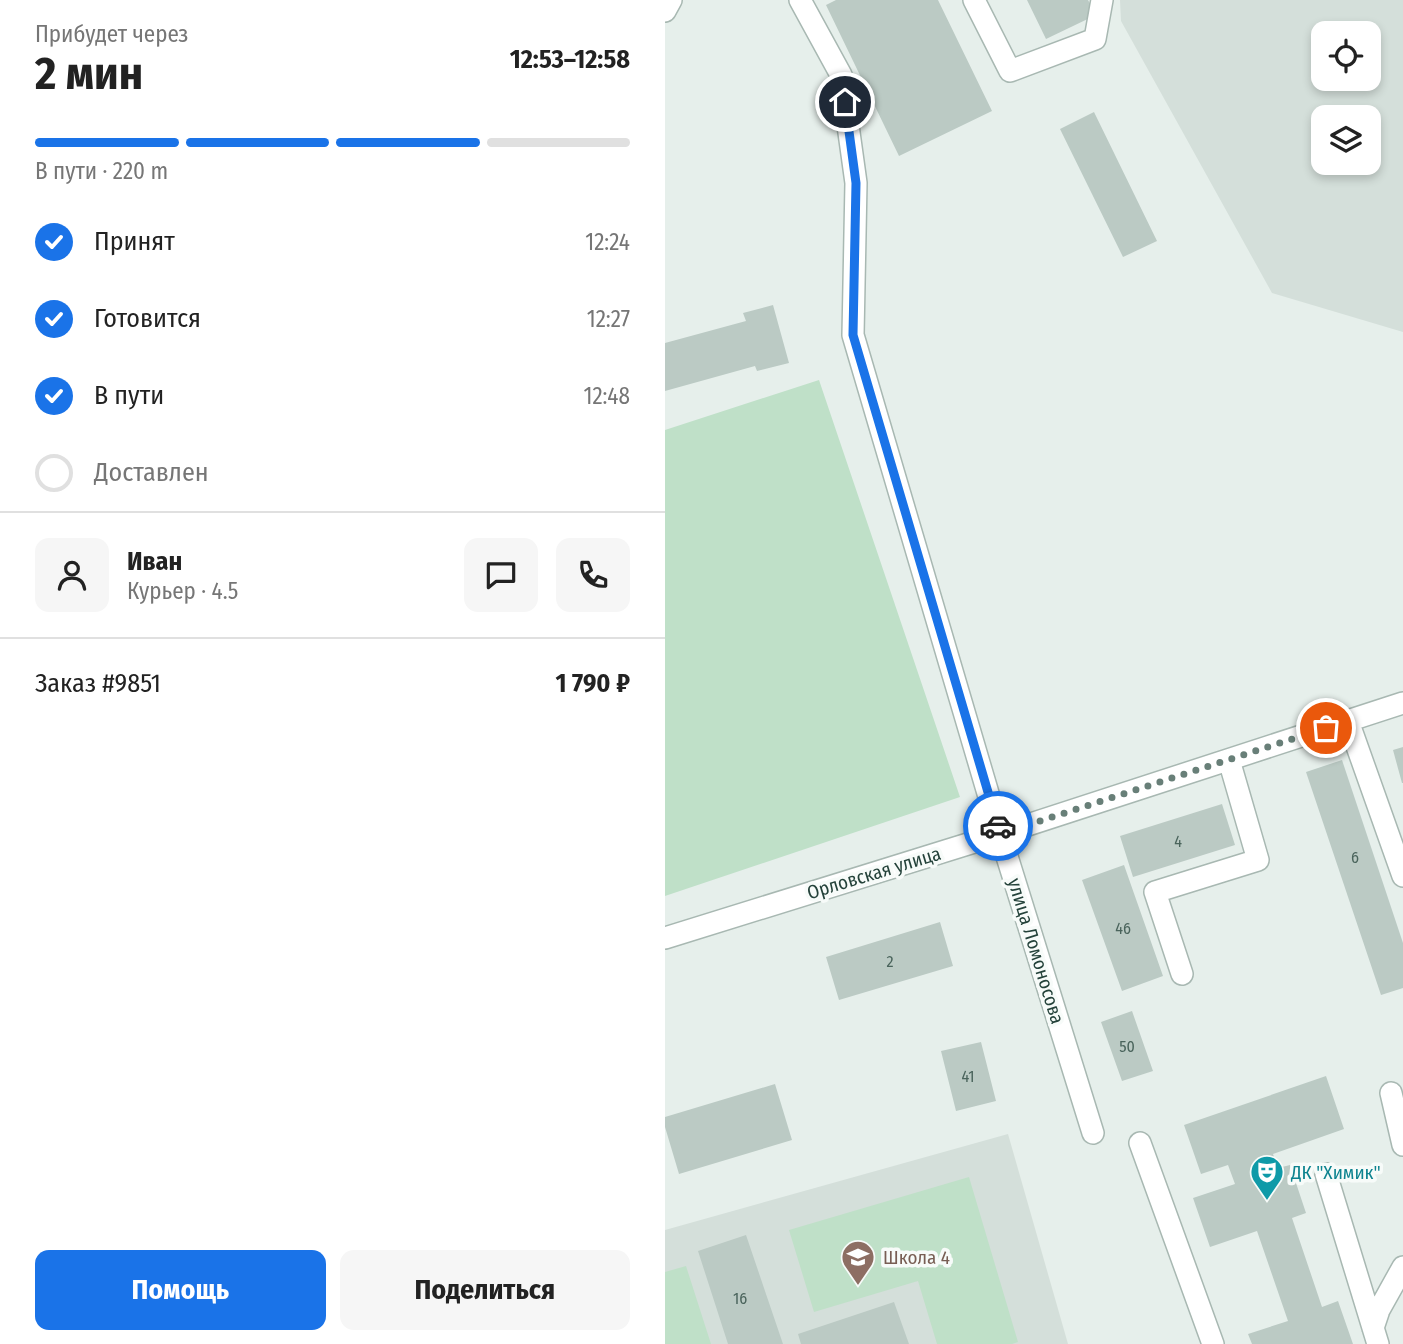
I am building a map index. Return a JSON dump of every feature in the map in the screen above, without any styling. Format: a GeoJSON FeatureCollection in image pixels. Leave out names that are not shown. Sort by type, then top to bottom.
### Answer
{"type":"FeatureCollection","features":[{"type":"Feature","properties":{"kind":"street"},"geometry":{"type":"LineString","coordinates":[[665,11],[671,0]]}},
{"type":"Feature","properties":{"kind":"street","name":"улица Ломоносова"},"geometry":{"type":"LineString","coordinates":[[800,0],[841,75],[856,183],[853,335],[1000,834],[1093,1133]]}},
{"type":"Feature","properties":{"kind":"street"},"geometry":{"type":"LineString","coordinates":[[974,0],[1010,71],[1095,39],[1102,0]]}},
{"type":"Feature","properties":{"kind":"street","name":"Орловская улица"},"geometry":{"type":"LineString","coordinates":[[665,938],[1000,834],[1403,703]]}},
{"type":"Feature","properties":{"kind":"street"},"geometry":{"type":"LineString","coordinates":[[1348,721],[1403,876]]}},
{"type":"Feature","properties":{"kind":"street"},"geometry":{"type":"LineString","coordinates":[[1182,974],[1156,892],[1258,860],[1229,760]]}},
{"type":"Feature","properties":{"kind":"street"},"geometry":{"type":"LineString","coordinates":[[1391,1093],[1403,1145]]}},
{"type":"Feature","properties":{"kind":"street"},"geometry":{"type":"LineString","coordinates":[[1140,1143],[1213,1344]]}},
{"type":"Feature","properties":{"kind":"street"},"geometry":{"type":"LineString","coordinates":[[1326,1174],[1375,1336]]}},
{"type":"Feature","properties":{"kind":"street"},"geometry":{"type":"LineString","coordinates":[[1375,1336],[1379,1310],[1403,1267]]}},
{"type":"Feature","properties":{"kind":"shaded area"},"geometry":{"type":"Polygon","coordinates":[[[1120,0],[1403,0],[1403,332],[1272,293],[1121,21],[1120,0]]]}},
{"type":"Feature","properties":{"kind":"shaded area","name":"Школа 4"},"geometry":{"type":"Polygon","coordinates":[[[1008,1134],[1068,1344],[665,1344],[665,1230],[1008,1134]]]}},
{"type":"Feature","properties":{"kind":"green space"},"geometry":{"type":"Polygon","coordinates":[[[819,380],[960,797],[665,896],[665,430],[819,380]]]}},
{"type":"Feature","properties":{"kind":"green space"},"geometry":{"type":"Polygon","coordinates":[[[969,1177],[1018,1342],[937,1344],[918,1281],[814,1312],[789,1230],[969,1177]]]}},
{"type":"Feature","properties":{"kind":"green space"},"geometry":{"type":"Polygon","coordinates":[[[686,1266],[711,1344],[665,1344],[665,1272],[686,1266]]]}},
{"type":"Feature","properties":{"kind":"building"},"geometry":{"type":"Polygon","coordinates":[[[836,0],[938,0],[992,111],[899,156],[826,5],[836,0]]]}},
{"type":"Feature","properties":{"kind":"building"},"geometry":{"type":"Polygon","coordinates":[[[1027,0],[1088,0],[1096,15],[1046,39],[1027,0]]]}},
{"type":"Feature","properties":{"kind":"building"},"geometry":{"type":"Polygon","coordinates":[[[1094,112],[1157,241],[1123,257],[1060,129],[1094,112]]]}},
{"type":"Feature","properties":{"kind":"building"},"geometry":{"type":"Polygon","coordinates":[[[773,305],[789,363],[757,371],[755,366],[665,391],[665,343],[746,321],[743,313],[773,305]]]}},
{"type":"Feature","properties":{"kind":"building"},"geometry":{"type":"Polygon","coordinates":[[[1403,747],[1403,783],[1402,783],[1393,750],[1403,747]]]}},
{"type":"Feature","properties":{"kind":"building"},"geometry":{"type":"Polygon","coordinates":[[[1342,760],[1403,943],[1403,988],[1381,995],[1306,772],[1342,760]]]}},
{"type":"Feature","properties":{"kind":"building"},"geometry":{"type":"Polygon","coordinates":[[[1222,804],[1235,845],[1133,877],[1120,836],[1222,804]]]}},
{"type":"Feature","properties":{"kind":"building"},"geometry":{"type":"Polygon","coordinates":[[[1124,865],[1163,976],[1122,991],[1082,880],[1124,865]]]}},
{"type":"Feature","properties":{"kind":"building"},"geometry":{"type":"Polygon","coordinates":[[[940,922],[953,966],[839,1000],[826,957],[940,922]]]}},
{"type":"Feature","properties":{"kind":"building"},"geometry":{"type":"Polygon","coordinates":[[[1132,1011],[1153,1071],[1122,1081],[1101,1022],[1132,1011]]]}},
{"type":"Feature","properties":{"kind":"building"},"geometry":{"type":"Polygon","coordinates":[[[981,1042],[996,1101],[956,1111],[941,1051],[981,1042]]]}},
{"type":"Feature","properties":{"kind":"building","name":"ДК \"Химик\""},"geometry":{"type":"Polygon","coordinates":[[[1326,1076],[1344,1129],[1273,1154],[1278,1168],[1290,1165],[1306,1213],[1292,1218],[1322,1307],[1338,1301],[1353,1344],[1252,1344],[1248,1334],[1288,1321],[1257,1231],[1210,1247],[1193,1198],[1235,1184],[1228,1165],[1201,1174],[1184,1125],[1326,1076]]]}},
{"type":"Feature","properties":{"kind":"building"},"geometry":{"type":"Polygon","coordinates":[[[775,1084],[792,1140],[679,1174],[665,1127],[665,1117],[775,1084]]]}},
{"type":"Feature","properties":{"kind":"building"},"geometry":{"type":"Polygon","coordinates":[[[746,1235],[783,1344],[728,1344],[698,1251],[746,1235]]]}},
{"type":"Feature","properties":{"kind":"building"},"geometry":{"type":"Polygon","coordinates":[[[894,1302],[909,1344],[801,1344],[798,1334],[894,1302]]]}},
{"type":"Feature","properties":{"kind":"way so far"},"geometry":{"type":"LineString","coordinates":[[998,826],[1000,834],[1326,728]]}},
{"type":"Feature","properties":{"kind":"place","name":"ДК \"Химик\""},"geometry":{"type":"Point","coordinates":[1267,1202]}},
{"type":"Feature","properties":{"kind":"place","name":"Школа 4"},"geometry":{"type":"Point","coordinates":[858,1287]}},
{"type":"Feature","properties":{"kind":"route"},"geometry":{"type":"LineString","coordinates":[[845,102],[856,183],[853,335],[998,826]]}}]}
